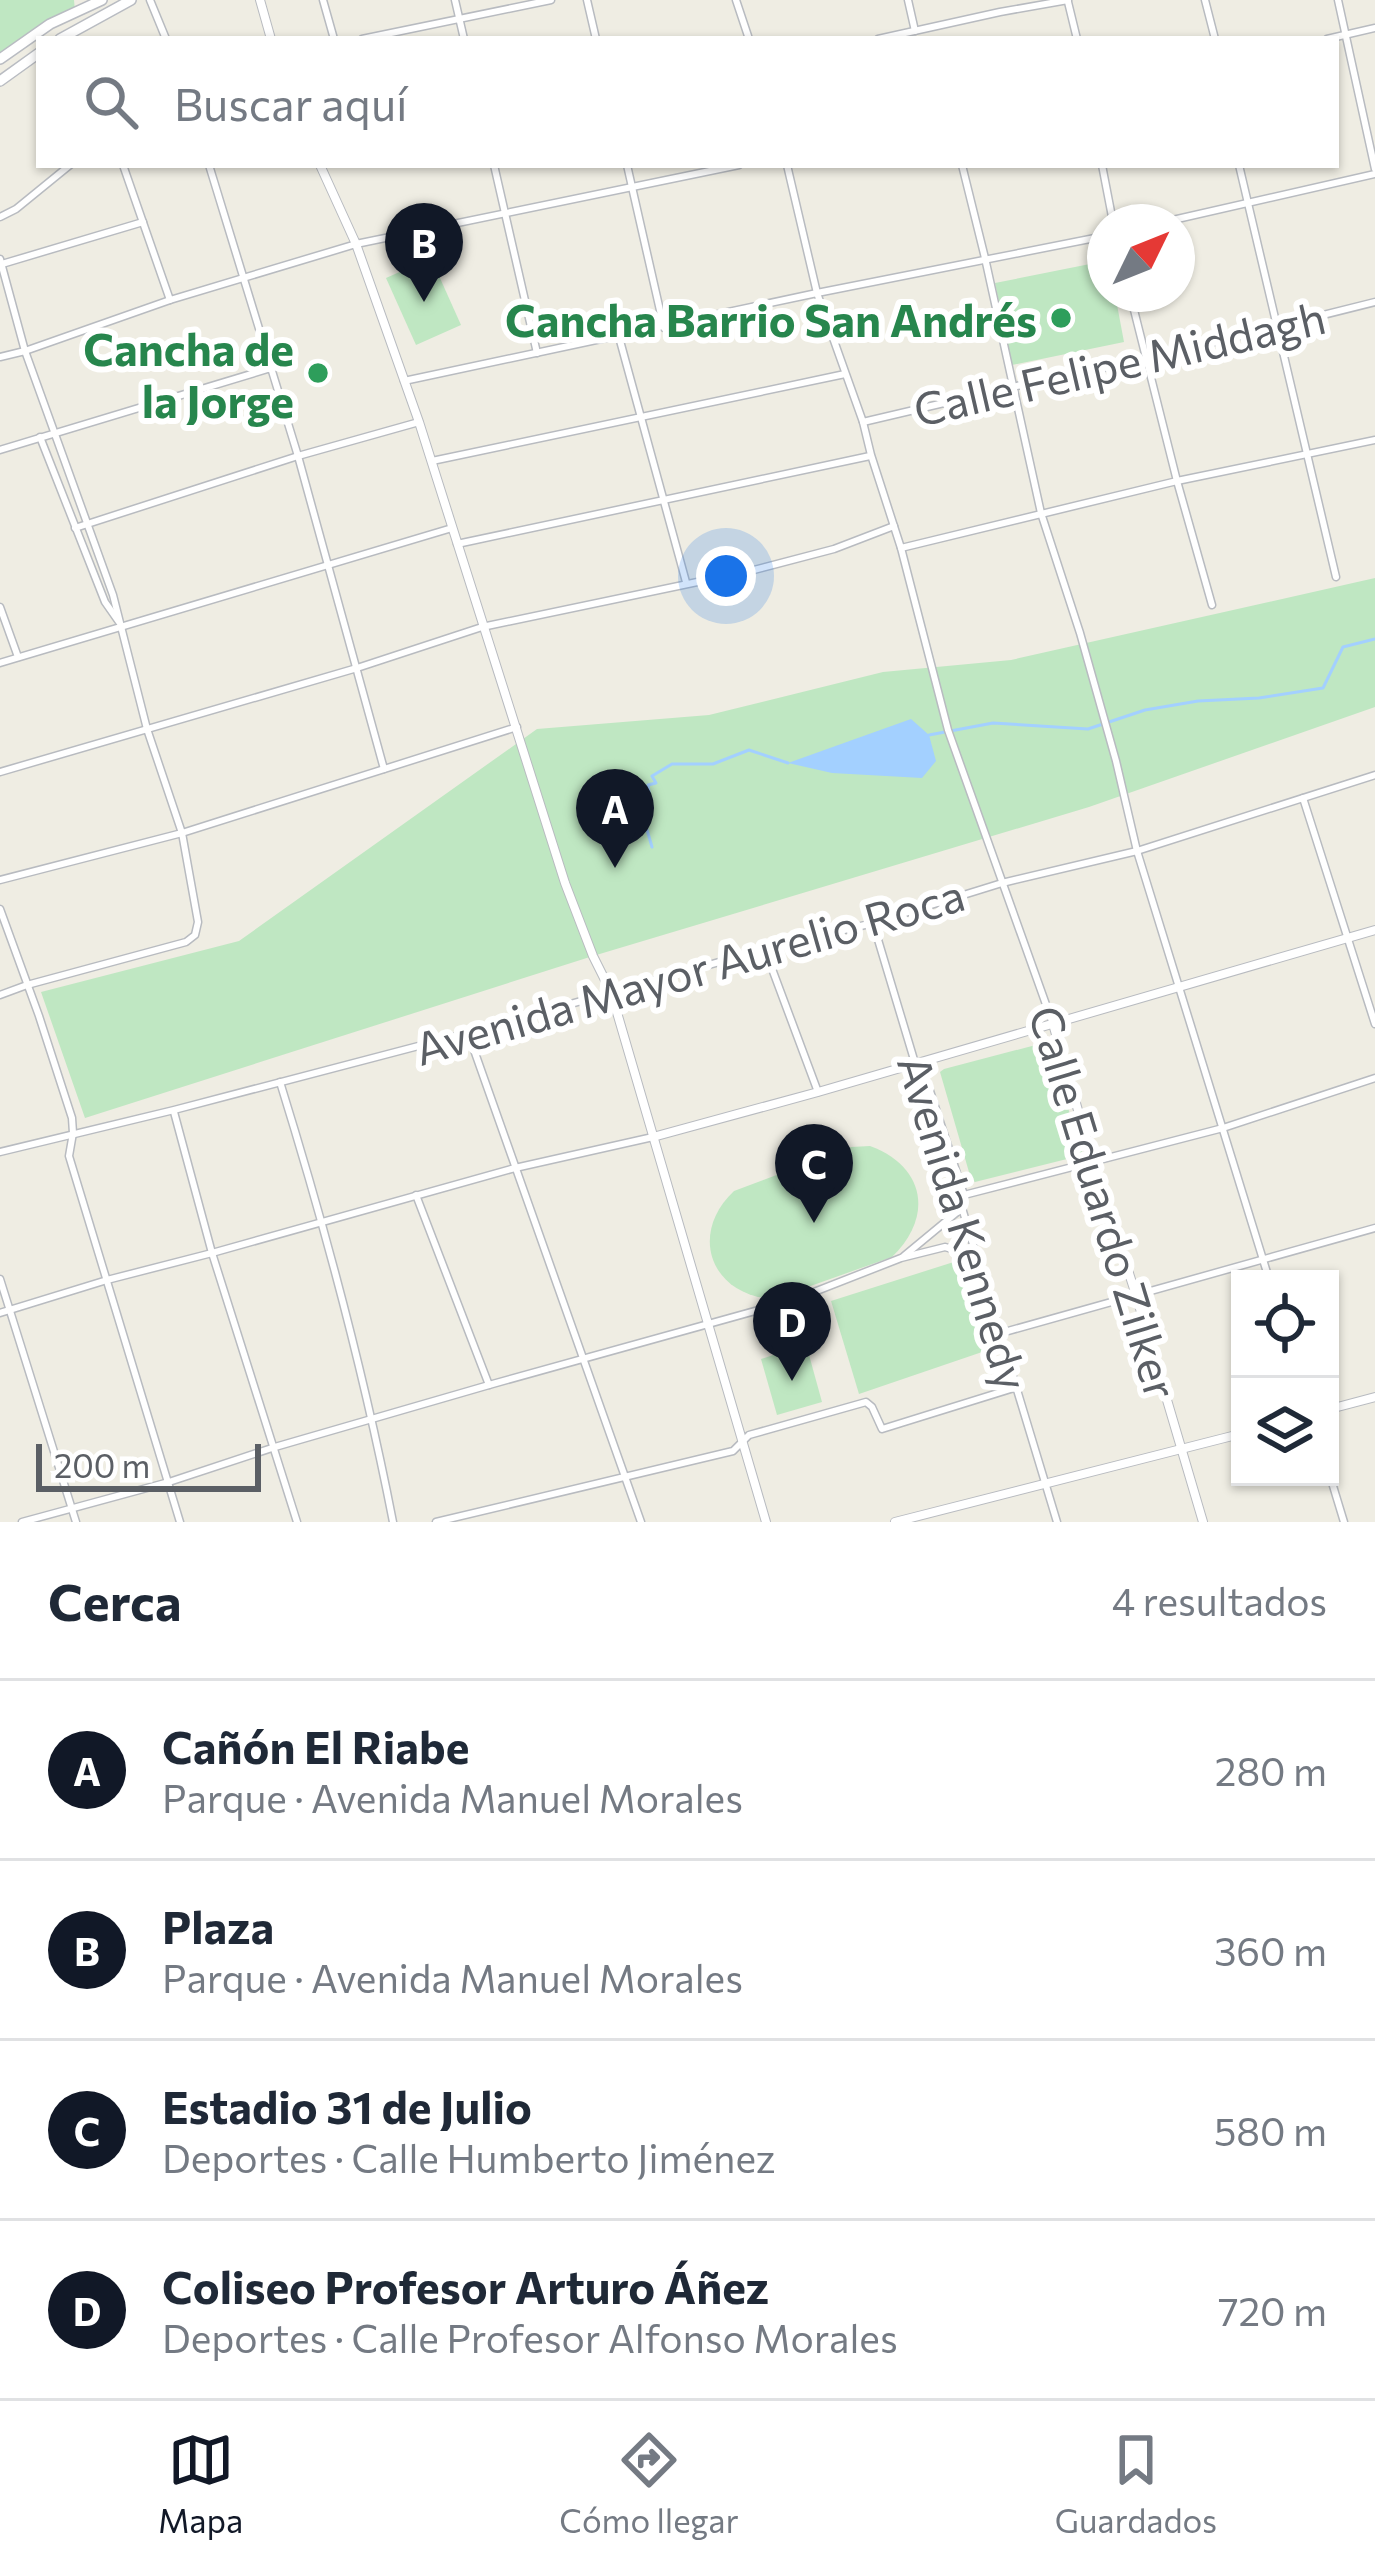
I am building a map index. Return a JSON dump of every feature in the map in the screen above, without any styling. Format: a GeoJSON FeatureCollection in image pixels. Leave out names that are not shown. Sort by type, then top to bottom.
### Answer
{"type":"FeatureCollection","features":[{"type":"Feature","properties":{"kind":"main road"},"geometry":{"type":"LineString","coordinates":[[0,58],[50,24],[102,0]]}},
{"type":"Feature","properties":{"kind":"main road"},"geometry":{"type":"LineString","coordinates":[[67,36],[131,0]]}},
{"type":"Feature","properties":{"kind":"main road"},"geometry":{"type":"LineString","coordinates":[[0,81],[36,55]]}},
{"type":"Feature","properties":{"kind":"street"},"geometry":{"type":"LineString","coordinates":[[75,0],[77,13]]}},
{"type":"Feature","properties":{"kind":"street"},"geometry":{"type":"LineString","coordinates":[[150,0],[165,36]]}},
{"type":"Feature","properties":{"kind":"street"},"geometry":{"type":"LineString","coordinates":[[260,0],[270,36]]}},
{"type":"Feature","properties":{"kind":"street"},"geometry":{"type":"LineString","coordinates":[[323,0],[333,36]]}},
{"type":"Feature","properties":{"kind":"street"},"geometry":{"type":"LineString","coordinates":[[455,0],[463,36]]}},
{"type":"Feature","properties":{"kind":"street"},"geometry":{"type":"LineString","coordinates":[[377,36],[550,0]]}},
{"type":"Feature","properties":{"kind":"street"},"geometry":{"type":"LineString","coordinates":[[587,0],[595,36]]}},
{"type":"Feature","properties":{"kind":"street"},"geometry":{"type":"LineString","coordinates":[[736,0],[747,36]]}},
{"type":"Feature","properties":{"kind":"street"},"geometry":{"type":"LineString","coordinates":[[908,0],[915,31]]}},
{"type":"Feature","properties":{"kind":"street"},"geometry":{"type":"LineString","coordinates":[[892,36],[1068,0],[1076,36]]}},
{"type":"Feature","properties":{"kind":"street"},"geometry":{"type":"LineString","coordinates":[[1205,0],[1214,36]]}},
{"type":"Feature","properties":{"kind":"street"},"geometry":{"type":"LineString","coordinates":[[1195,214],[1375,171],[1338,0]]}},
{"type":"Feature","properties":{"kind":"street"},"geometry":{"type":"LineString","coordinates":[[929,28],[931,36]]}},
{"type":"Feature","properties":{"kind":"street"},"geometry":{"type":"LineString","coordinates":[[1339,36],[1375,28]]}},
{"type":"Feature","properties":{"kind":"street"},"geometry":{"type":"LineString","coordinates":[[0,217],[66,168]]}},
{"type":"Feature","properties":{"kind":"street"},"geometry":{"type":"LineString","coordinates":[[124,168],[170,300]]}},
{"type":"Feature","properties":{"kind":"street"},"geometry":{"type":"LineString","coordinates":[[210,168],[298,456],[384,769]]}},
{"type":"Feature","properties":{"kind":"street"},"geometry":{"type":"LineString","coordinates":[[321,168],[356,244],[419,422],[565,883],[610,992],[766,1522]]}},
{"type":"Feature","properties":{"kind":"street"},"geometry":{"type":"LineString","coordinates":[[495,168],[537,352]]}},
{"type":"Feature","properties":{"kind":"street"},"geometry":{"type":"LineString","coordinates":[[628,168],[664,328]]}},
{"type":"Feature","properties":{"kind":"street"},"geometry":{"type":"LineString","coordinates":[[0,357],[356,244],[724,168]]}},
{"type":"Feature","properties":{"kind":"street","name":"Calle Eduardo Zilker"},"geometry":{"type":"LineString","coordinates":[[788,168],[817,293],[901,548],[948,730],[1053,1024],[1202,1522]]}},
{"type":"Feature","properties":{"kind":"street"},"geometry":{"type":"LineString","coordinates":[[963,168],[1041,513],[1108,731],[1137,851],[1266,1270]]}},
{"type":"Feature","properties":{"kind":"street"},"geometry":{"type":"LineString","coordinates":[[1103,168],[1110,204]]}},
{"type":"Feature","properties":{"kind":"street"},"geometry":{"type":"LineString","coordinates":[[1240,168],[1336,577]]}},
{"type":"Feature","properties":{"kind":"street"},"geometry":{"type":"LineString","coordinates":[[0,995],[186,942],[195,935],[198,922],[182,833],[147,729],[121,625],[25,351],[1,261],[143,222]]}},
{"type":"Feature","properties":{"kind":"street"},"geometry":{"type":"LineString","coordinates":[[404,381],[1087,239]]}},
{"type":"Feature","properties":{"kind":"street","name":"Calle Felipe Middagh"},"geometry":{"type":"LineString","coordinates":[[863,422],[1375,302]]}},
{"type":"Feature","properties":{"kind":"street"},"geometry":{"type":"LineString","coordinates":[[1135,312],[1212,605]]}},
{"type":"Feature","properties":{"kind":"street"},"geometry":{"type":"LineString","coordinates":[[619,337],[686,582]]}},
{"type":"Feature","properties":{"kind":"street"},"geometry":{"type":"LineString","coordinates":[[0,450],[271,368]]}},
{"type":"Feature","properties":{"kind":"street"},"geometry":{"type":"LineString","coordinates":[[431,461],[845,374]]}},
{"type":"Feature","properties":{"kind":"street"},"geometry":{"type":"LineString","coordinates":[[75,528],[419,422]]}},
{"type":"Feature","properties":{"kind":"street"},"geometry":{"type":"LineString","coordinates":[[40,437],[105,602],[121,625]]}},
{"type":"Feature","properties":{"kind":"street"},"geometry":{"type":"LineString","coordinates":[[901,548],[1177,481],[1375,440]]}},
{"type":"Feature","properties":{"kind":"street"},"geometry":{"type":"LineString","coordinates":[[457,544],[871,455]]}},
{"type":"Feature","properties":{"kind":"street"},"geometry":{"type":"LineString","coordinates":[[0,772],[482,627],[749,571],[834,549],[894,526]]}},
{"type":"Feature","properties":{"kind":"street"},"geometry":{"type":"LineString","coordinates":[[0,663],[452,528]]}},
{"type":"Feature","properties":{"kind":"street"},"geometry":{"type":"LineString","coordinates":[[0,607],[18,657]]}},
{"type":"Feature","properties":{"kind":"street"},"geometry":{"type":"LineString","coordinates":[[0,880],[182,833],[517,727]]}},
{"type":"Feature","properties":{"kind":"street","name":"Avenida Mayor Aurelio Roca"},"geometry":{"type":"LineString","coordinates":[[0,1152],[467,1033],[873,923],[1002,883],[1137,851],[1375,775]]}},
{"type":"Feature","properties":{"kind":"street"},"geometry":{"type":"LineString","coordinates":[[1303,798],[1375,1024]]}},
{"type":"Feature","properties":{"kind":"street"},"geometry":{"type":"LineString","coordinates":[[0,909],[72,1118],[69,1156],[180,1522]]}},
{"type":"Feature","properties":{"kind":"street","name":"Avenida Kennedy"},"geometry":{"type":"LineString","coordinates":[[873,923],[915,1063],[928,1085],[964,1196],[962,1208],[1057,1522]]}},
{"type":"Feature","properties":{"kind":"street"},"geometry":{"type":"LineString","coordinates":[[0,1312],[515,1168],[653,1138],[818,1093],[1375,930]]}},
{"type":"Feature","properties":{"kind":"street"},"geometry":{"type":"LineString","coordinates":[[765,950],[818,1093]]}},
{"type":"Feature","properties":{"kind":"street"},"geometry":{"type":"LineString","coordinates":[[467,1033],[640,1522]]}},
{"type":"Feature","properties":{"kind":"street"},"geometry":{"type":"LineString","coordinates":[[964,1196],[1222,1128],[1375,1078]]}},
{"type":"Feature","properties":{"kind":"street"},"geometry":{"type":"LineString","coordinates":[[280,1082],[323,1220],[393,1522]]}},
{"type":"Feature","properties":{"kind":"street"},"geometry":{"type":"LineString","coordinates":[[174,1110],[212,1253],[297,1522]]}},
{"type":"Feature","properties":{"kind":"street"},"geometry":{"type":"LineString","coordinates":[[416,1195],[489,1385]]}},
{"type":"Feature","properties":{"kind":"street"},"geometry":{"type":"LineString","coordinates":[[901,1258],[962,1208]]}},
{"type":"Feature","properties":{"kind":"street"},"geometry":{"type":"LineString","coordinates":[[1000,1333],[1375,1228]]}},
{"type":"Feature","properties":{"kind":"street"},"geometry":{"type":"LineString","coordinates":[[22,1522],[791,1301],[901,1258],[945,1247],[962,1252],[982,1272]]}},
{"type":"Feature","properties":{"kind":"street"},"geometry":{"type":"LineString","coordinates":[[0,1279],[76,1522]]}},
{"type":"Feature","properties":{"kind":"street"},"geometry":{"type":"LineString","coordinates":[[436,1522],[733,1451],[749,1436],[866,1402],[882,1429],[1017,1387]]}},
{"type":"Feature","properties":{"kind":"street"},"geometry":{"type":"LineString","coordinates":[[1339,1407],[1375,1397]]}},
{"type":"Feature","properties":{"kind":"street"},"geometry":{"type":"LineString","coordinates":[[896,1522],[1231,1436]]}},
{"type":"Feature","properties":{"kind":"street"},"geometry":{"type":"LineString","coordinates":[[1333,1486],[1344,1522]]}},
{"type":"Feature","properties":{"kind":"green space"},"geometry":{"type":"Polygon","coordinates":[[[0,0],[74,0],[75,11],[0,63],[0,0]]]}},
{"type":"Feature","properties":{"kind":"green space"},"geometry":{"type":"Polygon","coordinates":[[[431,258],[461,325],[416,345],[386,278],[431,258]]]}},
{"type":"Feature","properties":{"kind":"green space","name":"Cancha Barrio San Andrés"},"geometry":{"type":"Polygon","coordinates":[[[1087,265],[1087,312],[1118,312],[1124,342],[1012,365],[995,283],[1087,265]]]}},
{"type":"Feature","properties":{"kind":"green space"},"geometry":{"type":"Polygon","coordinates":[[[1375,578],[1375,707],[1089,807],[593,956],[85,1118],[41,992],[239,941],[537,729],[709,715],[883,672],[1011,660],[1375,578]]]}},
{"type":"Feature","properties":{"kind":"green space"},"geometry":{"type":"Polygon","coordinates":[[[1047,1042],[1083,1155],[975,1182],[940,1072],[1047,1042]]]}},
{"type":"Feature","properties":{"kind":"green space"},"geometry":{"type":"Polygon","coordinates":[[[870,1146],[903,1166],[917,1194],[914,1226],[892,1257],[774,1299],[752,1295],[722,1275],[713,1260],[712,1226],[734,1191],[851,1147],[870,1146]]]}},
{"type":"Feature","properties":{"kind":"green space"},"geometry":{"type":"Polygon","coordinates":[[[960,1260],[988,1350],[859,1394],[831,1301],[960,1260]]]}},
{"type":"Feature","properties":{"kind":"green space"},"geometry":{"type":"Polygon","coordinates":[[[806,1344],[822,1402],[777,1415],[761,1359],[806,1344]]]}},
{"type":"Feature","properties":{"kind":"water"},"geometry":{"type":"Polygon","coordinates":[[[911,719],[929,735],[936,761],[922,778],[832,773],[788,763],[911,719]]]}},
{"type":"Feature","properties":{"kind":"waterway"},"geometry":{"type":"LineString","coordinates":[[929,735],[993,723],[1088,729],[1145,710],[1323,688],[1343,647],[1375,639]]}},
{"type":"Feature","properties":{"kind":"waterway"},"geometry":{"type":"LineString","coordinates":[[652,847],[643,816],[635,810],[650,799],[648,785],[656,783],[652,776],[672,764],[713,764],[749,750],[788,763]]}},
{"type":"Feature","properties":{"kind":"place","name":"Plaza"},"geometry":{"type":"Point","coordinates":[424,302]}},
{"type":"Feature","properties":{"kind":"place","name":"Cancha Barrio San Andrés"},"geometry":{"type":"Point","coordinates":[1061,318]}},
{"type":"Feature","properties":{"kind":"place","name":"Cancha de la Jorge"},"geometry":{"type":"Point","coordinates":[318,373]}},
{"type":"Feature","properties":{"kind":"place","name":"Cañón El Riabe"},"geometry":{"type":"Point","coordinates":[615,868]}},
{"type":"Feature","properties":{"kind":"place","name":"Estadio 31 de Julio"},"geometry":{"type":"Point","coordinates":[814,1223]}},
{"type":"Feature","properties":{"kind":"place","name":"Coliseo Profesor Arturo Áñez"},"geometry":{"type":"Point","coordinates":[792,1381]}}]}
